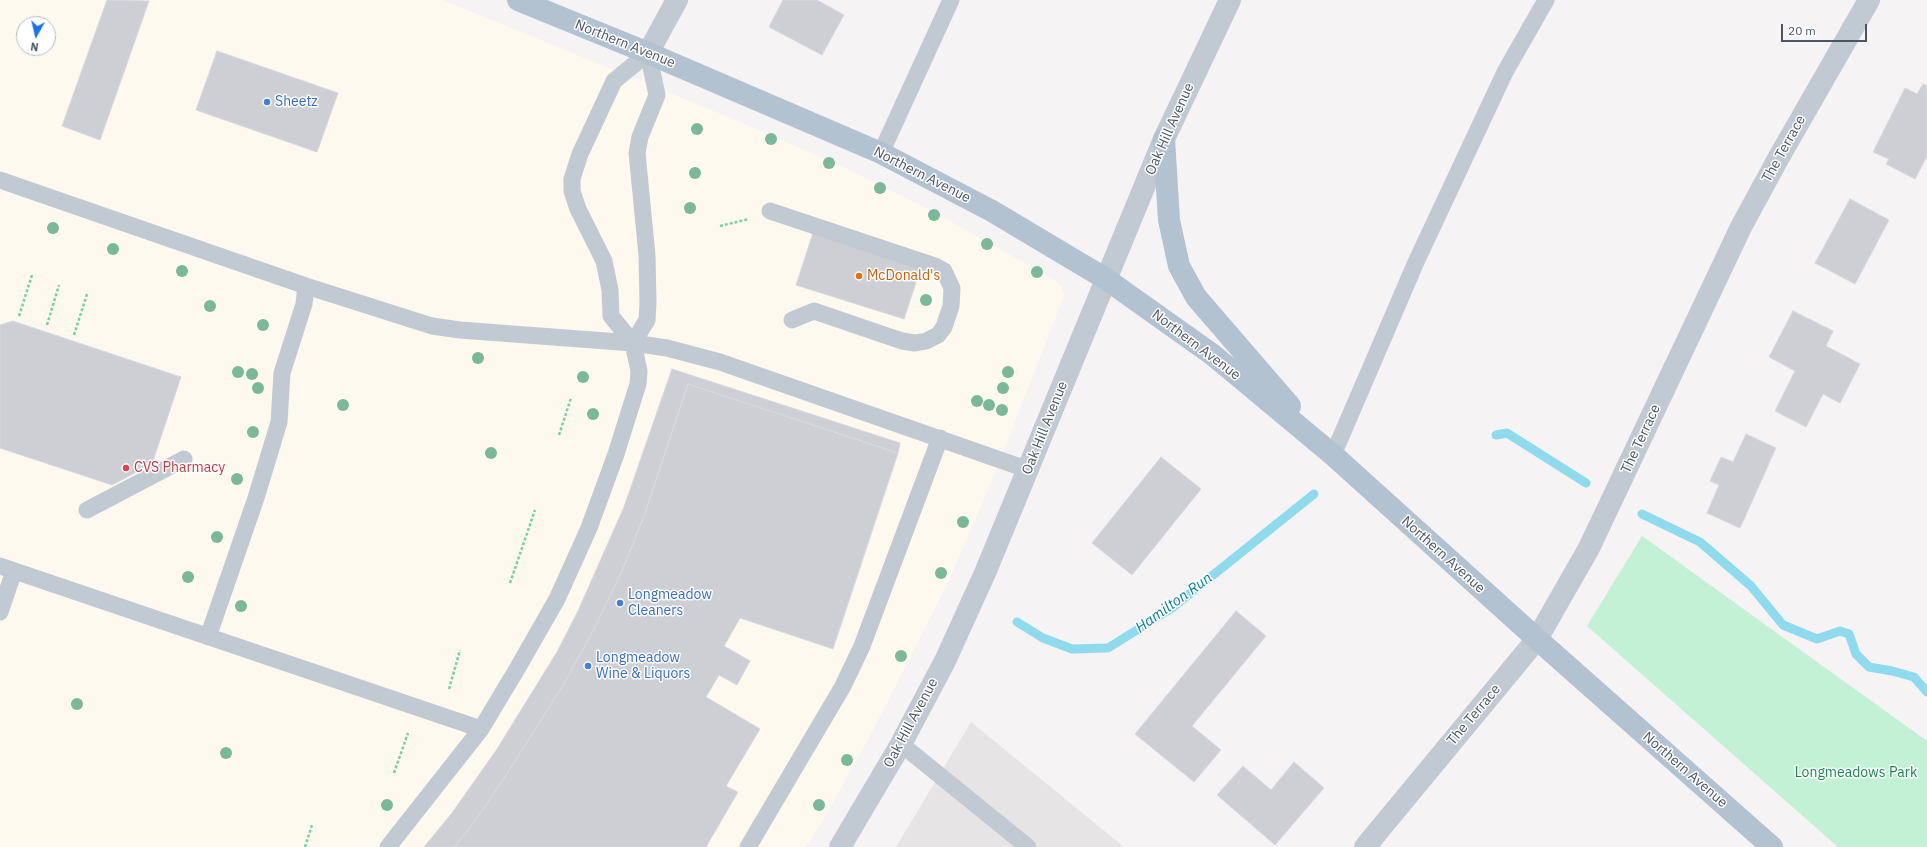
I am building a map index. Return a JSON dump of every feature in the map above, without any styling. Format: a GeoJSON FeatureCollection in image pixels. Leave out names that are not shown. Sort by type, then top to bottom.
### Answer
{"type":"FeatureCollection","features":[{"type":"Feature","properties":{"kind":"main road","name":"Northern Avenue"},"geometry":{"type":"LineString","coordinates":[[518,0],[648,53],[880,153],[992,211],[1106,279],[1213,355],[1333,455],[1537,639],[1772,847]]}},
{"type":"Feature","properties":{"kind":"main road"},"geometry":{"type":"LineString","coordinates":[[1164,139],[1169,220],[1179,266],[1196,297],[1333,455]]}},
{"type":"Feature","properties":{"kind":"street"},"geometry":{"type":"LineString","coordinates":[[648,53],[678,0]]}},
{"type":"Feature","properties":{"kind":"street","name":"Oak Hill Avenue"},"geometry":{"type":"LineString","coordinates":[[840,847],[901,744],[954,640],[985,573],[1029,470],[1164,139],[1230,0]]}},
{"type":"Feature","properties":{"kind":"street","name":"The Terrace"},"geometry":{"type":"LineString","coordinates":[[1365,847],[1537,639],[1589,548],[1741,227],[1779,156],[1869,0]]}},
{"type":"Feature","properties":{"kind":"lane"},"geometry":{"type":"LineString","coordinates":[[880,153],[951,0]]}},
{"type":"Feature","properties":{"kind":"lane"},"geometry":{"type":"LineString","coordinates":[[1333,455],[1416,262],[1505,72],[1546,0]]}},
{"type":"Feature","properties":{"kind":"lane"},"geometry":{"type":"LineString","coordinates":[[388,847],[481,729],[557,599],[589,528],[616,454],[638,384],[639,371],[634,343],[611,316],[610,290],[604,261],[578,209],[572,191],[572,179],[580,154],[614,81],[648,53],[657,95],[640,137],[637,153],[647,255],[648,304],[647,320],[634,343]]}},
{"type":"Feature","properties":{"kind":"lane"},"geometry":{"type":"LineString","coordinates":[[0,180],[306,286],[443,328],[634,343],[667,348],[720,362],[1029,470]]}},
{"type":"Feature","properties":{"kind":"lane"},"geometry":{"type":"LineString","coordinates":[[770,211],[940,268],[947,276],[952,288],[951,306],[941,332],[932,339],[921,342],[902,341],[814,311],[792,320]]}},
{"type":"Feature","properties":{"kind":"lane"},"geometry":{"type":"LineString","coordinates":[[208,637],[256,498],[280,422],[282,373],[304,304],[306,286]]}},
{"type":"Feature","properties":{"kind":"lane"},"geometry":{"type":"LineString","coordinates":[[748,847],[842,686],[862,646],[940,438]]}},
{"type":"Feature","properties":{"kind":"lane"},"geometry":{"type":"LineString","coordinates":[[87,510],[184,459]]}},
{"type":"Feature","properties":{"kind":"lane"},"geometry":{"type":"LineString","coordinates":[[0,612],[7,568],[481,729]]}},
{"type":"Feature","properties":{"kind":"lane"},"geometry":{"type":"LineString","coordinates":[[901,744],[1028,847]]}},
{"type":"Feature","properties":{"kind":"path"},"geometry":{"type":"LineString","coordinates":[[720,226],[751,219]]}},
{"type":"Feature","properties":{"kind":"path"},"geometry":{"type":"LineString","coordinates":[[19,316],[32,275]]}},
{"type":"Feature","properties":{"kind":"path"},"geometry":{"type":"LineString","coordinates":[[47,325],[59,285]]}},
{"type":"Feature","properties":{"kind":"path"},"geometry":{"type":"LineString","coordinates":[[74,334],[87,294]]}},
{"type":"Feature","properties":{"kind":"path"},"geometry":{"type":"LineString","coordinates":[[559,435],[571,398]]}},
{"type":"Feature","properties":{"kind":"path"},"geometry":{"type":"LineString","coordinates":[[510,583],[535,510]]}},
{"type":"Feature","properties":{"kind":"path"},"geometry":{"type":"LineString","coordinates":[[449,689],[460,650]]}},
{"type":"Feature","properties":{"kind":"path"},"geometry":{"type":"LineString","coordinates":[[394,772],[408,733]]}},
{"type":"Feature","properties":{"kind":"path"},"geometry":{"type":"LineString","coordinates":[[305,847],[312,825]]}},
{"type":"Feature","properties":{"kind":"shaded area"},"geometry":{"type":"Polygon","coordinates":[[[0,0],[443,0],[726,116],[839,165],[936,213],[1056,281],[1061,286],[1065,294],[990,486],[946,587],[871,734],[824,819],[806,847],[0,847],[0,0]]]}},
{"type":"Feature","properties":{"kind":"shaded area"},"geometry":{"type":"Polygon","coordinates":[[[971,722],[1124,847],[896,847],[971,722]]]}},
{"type":"Feature","properties":{"kind":"green space","name":"Longmeadows Park"},"geometry":{"type":"Polygon","coordinates":[[[1642,536],[1927,741],[1927,847],[1838,847],[1587,626],[1642,536]]]}},
{"type":"Feature","properties":{"kind":"building"},"geometry":{"type":"Polygon","coordinates":[[[107,0],[149,1],[100,140],[62,126],[107,0]]]}},
{"type":"Feature","properties":{"kind":"building"},"geometry":{"type":"Polygon","coordinates":[[[783,0],[817,0],[844,15],[822,55],[769,27],[783,0]]]}},
{"type":"Feature","properties":{"kind":"building","name":"Sheetz"},"geometry":{"type":"Polygon","coordinates":[[[217,51],[338,93],[317,152],[196,110],[217,51]]]}},
{"type":"Feature","properties":{"kind":"building"},"geometry":{"type":"Polygon","coordinates":[[[1923,84],[1927,86],[1927,156],[1915,179],[1886,164],[1889,159],[1873,152],[1905,88],[1917,94],[1923,84]]]}},
{"type":"Feature","properties":{"kind":"building"},"geometry":{"type":"Polygon","coordinates":[[[1850,199],[1889,220],[1855,284],[1815,263],[1850,199]]]}},
{"type":"Feature","properties":{"kind":"building","name":"McDonald's"},"geometry":{"type":"Polygon","coordinates":[[[813,233],[921,267],[904,319],[796,285],[813,233]]]}},
{"type":"Feature","properties":{"kind":"building"},"geometry":{"type":"Polygon","coordinates":[[[1793,311],[1833,331],[1826,346],[1860,364],[1840,403],[1823,394],[1806,427],[1775,411],[1795,371],[1769,357],[1793,311]]]}},
{"type":"Feature","properties":{"kind":"building","name":"CVS Pharmacy"},"geometry":{"type":"Polygon","coordinates":[[[13,321],[181,377],[152,464],[112,485],[0,448],[0,325],[13,321]]]}},
{"type":"Feature","properties":{"kind":"building"},"geometry":{"type":"Polygon","coordinates":[[[672,369],[900,443],[898,453],[688,384],[644,516],[622,571],[593,631],[562,687],[501,783],[469,829],[454,847],[424,847],[452,813],[497,749],[557,652],[578,611],[624,507],[672,369]]]}},
{"type":"Feature","properties":{"kind":"building"},"geometry":{"type":"Polygon","coordinates":[[[688,384],[898,453],[833,649],[740,618],[724,646],[750,661],[737,685],[719,675],[706,697],[760,729],[726,786],[738,792],[706,847],[454,847],[469,829],[501,783],[562,687],[593,631],[622,571],[644,516],[688,384]]]}},
{"type":"Feature","properties":{"kind":"building"},"geometry":{"type":"Polygon","coordinates":[[[1746,434],[1776,448],[1740,528],[1707,513],[1719,485],[1710,481],[1721,457],[1733,462],[1746,434]]]}},
{"type":"Feature","properties":{"kind":"building"},"geometry":{"type":"Polygon","coordinates":[[[1161,457],[1201,489],[1132,575],[1092,543],[1161,457]]]}},
{"type":"Feature","properties":{"kind":"building"},"geometry":{"type":"Polygon","coordinates":[[[1236,611],[1266,636],[1192,726],[1221,750],[1194,782],[1135,734],[1236,611]]]}},
{"type":"Feature","properties":{"kind":"building"},"geometry":{"type":"Polygon","coordinates":[[[1294,762],[1324,788],[1275,845],[1217,795],[1243,766],[1271,790],[1294,762]]]}},
{"type":"Feature","properties":{"kind":"waterway","name":"Hamilton Run"},"geometry":{"type":"LineString","coordinates":[[1496,435],[1507,433],[1586,483]]}},
{"type":"Feature","properties":{"kind":"waterway","name":"Hamilton Run"},"geometry":{"type":"LineString","coordinates":[[1017,622],[1043,638],[1072,649],[1108,648],[1172,608],[1314,494]]}},
{"type":"Feature","properties":{"kind":"waterway","name":"Hamilton Run"},"geometry":{"type":"LineString","coordinates":[[1642,514],[1700,542],[1751,586],[1783,625],[1817,639],[1840,631],[1849,634],[1856,654],[1869,667],[1914,677],[1927,692]]}},
{"type":"Feature","properties":{"kind":"place","name":"Sheetz"},"geometry":{"type":"Point","coordinates":[267,102]}},
{"type":"Feature","properties":{"kind":"place","name":"McDonald's"},"geometry":{"type":"Point","coordinates":[859,276]}},
{"type":"Feature","properties":{"kind":"place","name":"CVS Pharmacy"},"geometry":{"type":"Point","coordinates":[126,468]}},
{"type":"Feature","properties":{"kind":"place","name":"Longmeadow Cleaners"},"geometry":{"type":"Point","coordinates":[620,603]}},
{"type":"Feature","properties":{"kind":"place","name":"Longmeadow Wine & Liquors"},"geometry":{"type":"Point","coordinates":[588,666]}}]}
